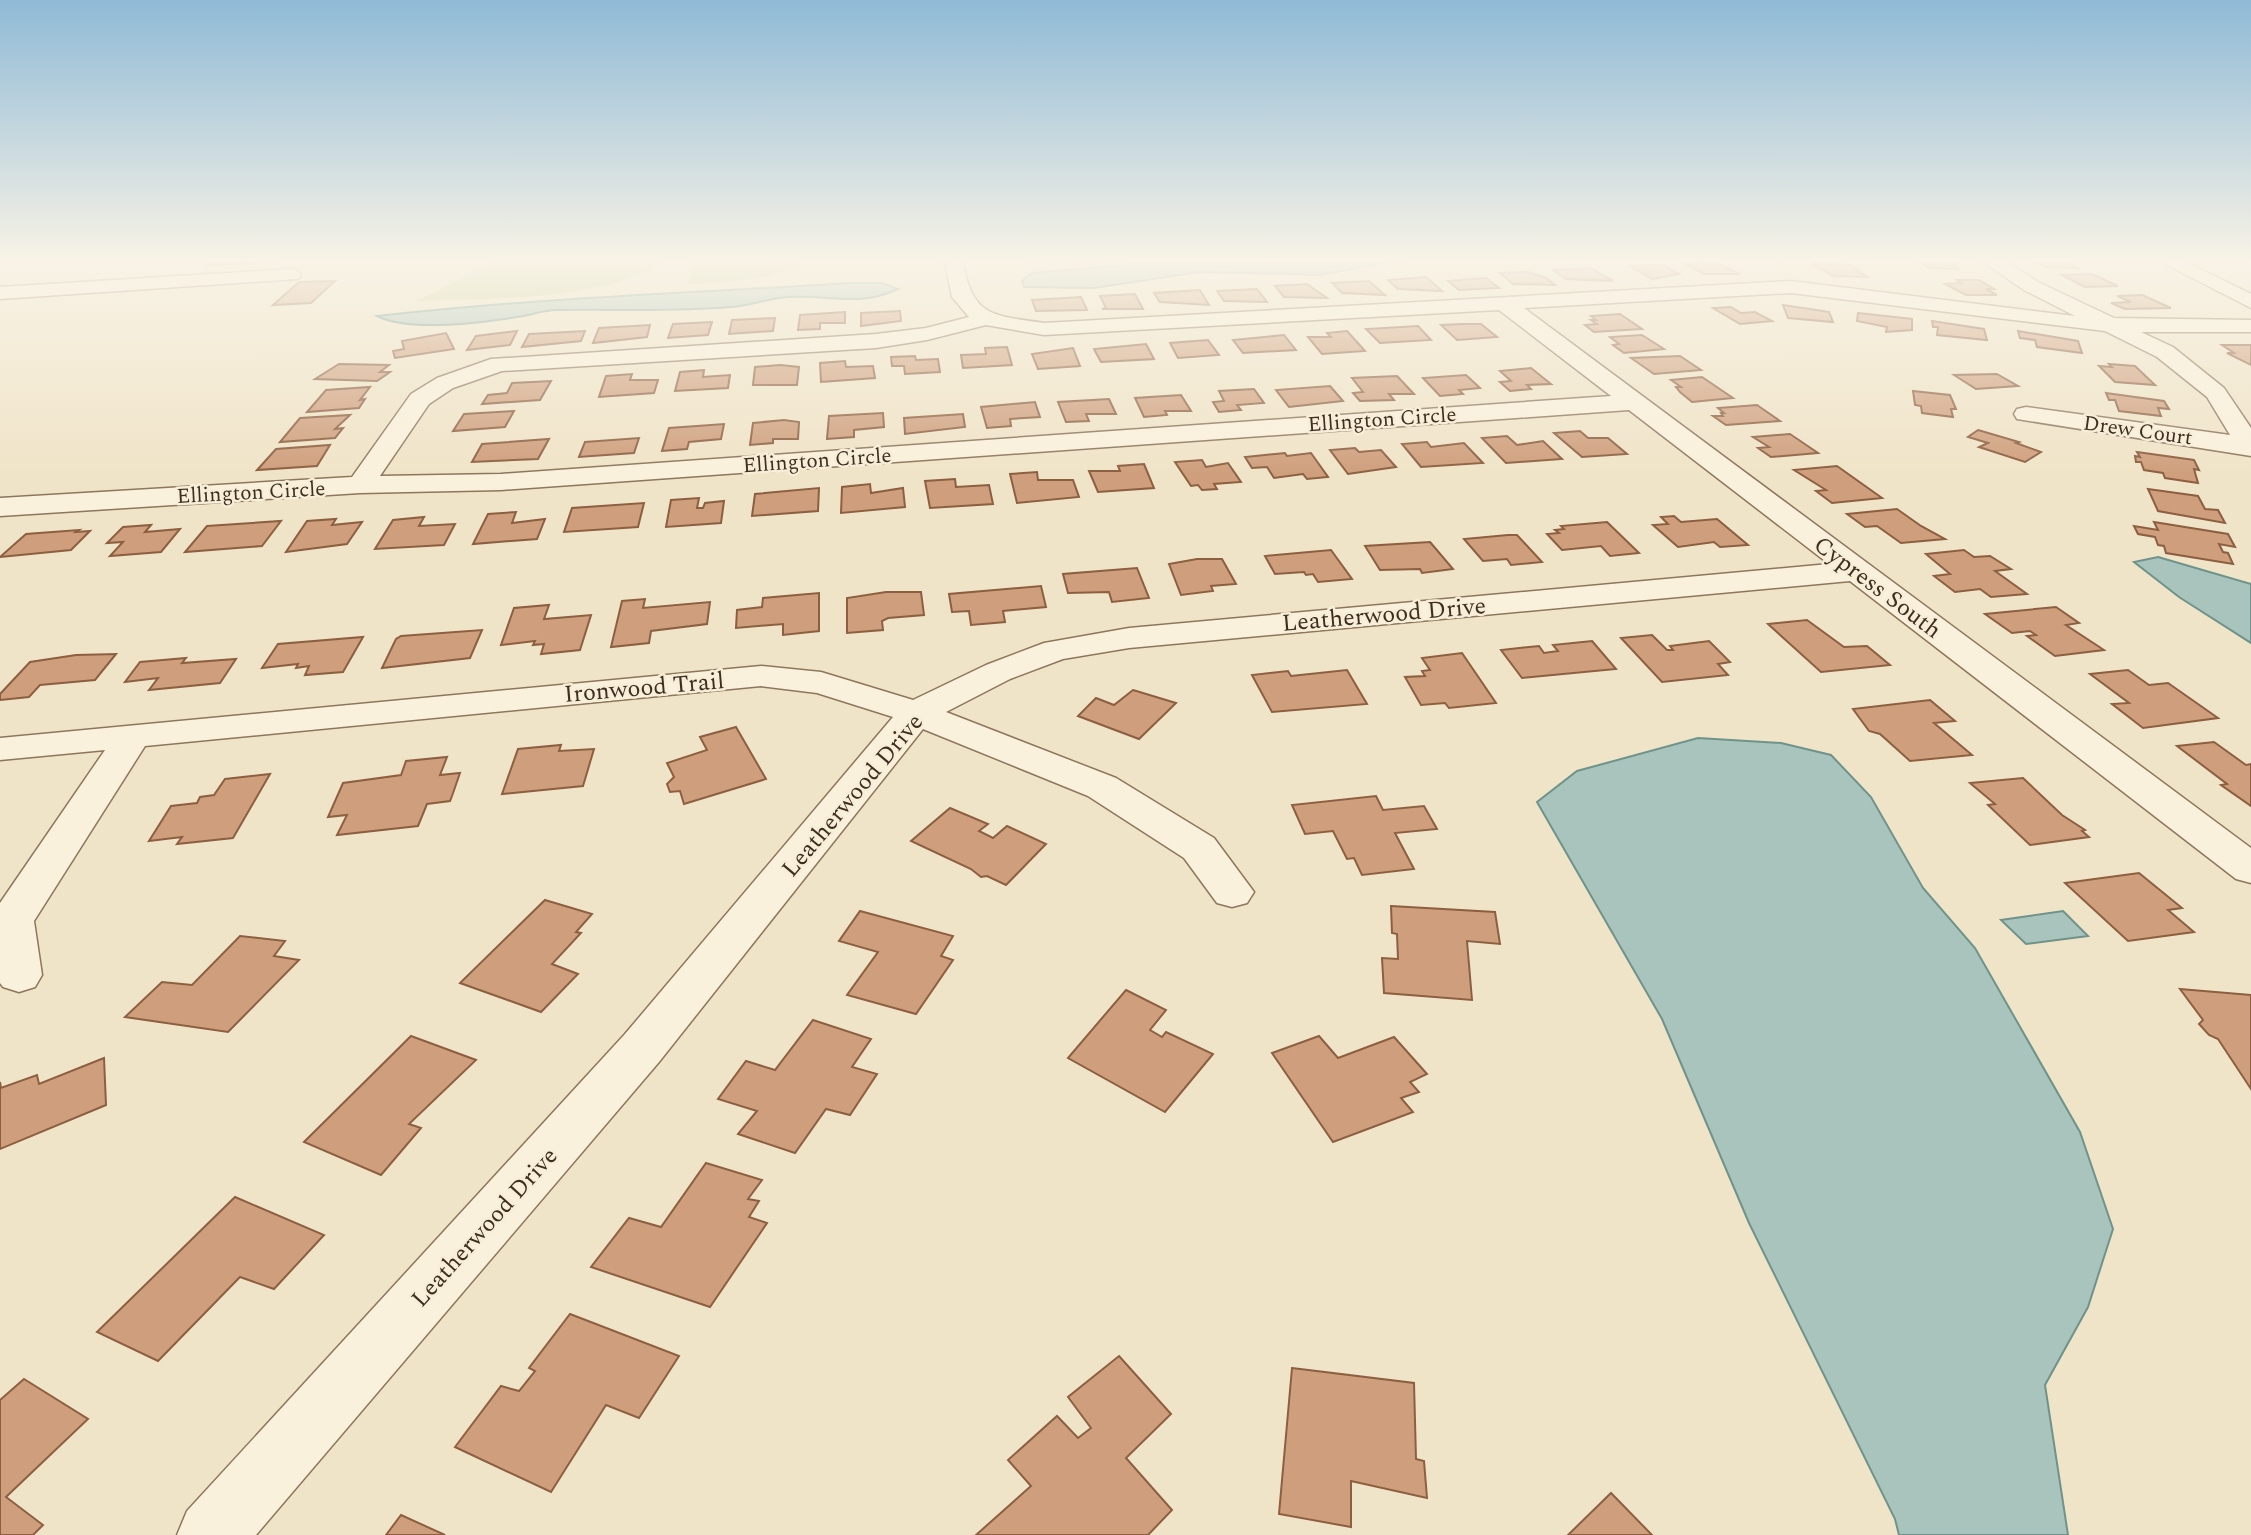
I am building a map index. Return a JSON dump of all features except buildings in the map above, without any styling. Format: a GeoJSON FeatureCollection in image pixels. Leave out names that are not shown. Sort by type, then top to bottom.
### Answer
{"type":"FeatureCollection","features":[{"type":"Feature","properties":{"kind":"street"},"geometry":{"type":"LineString","coordinates":[[360,485],[421,400],[445,383],[428,379],[429,373],[462,361],[499,364],[876,341],[940,331]]}},
{"type":"Feature","properties":{"kind":"street","name":"Cypress South"},"geometry":{"type":"LineString","coordinates":[[1541,331],[2251,869]]}},
{"type":"Feature","properties":{"kind":"street"},"geometry":{"type":"LineString","coordinates":[[2126,331],[2165,352],[2202,379],[2216,393],[2250,447]]}},
{"type":"Feature","properties":{"kind":"street","name":"Ellington Circle"},"geometry":{"type":"LineString","coordinates":[[0,507],[360,485],[500,482],[1633,402]]}},
{"type":"Feature","properties":{"kind":"street","name":"Drew Court"},"geometry":{"type":"LineString","coordinates":[[2026,414],[2250,447]]}},
{"type":"Feature","properties":{"kind":"street","name":"Leatherwood Drive"},"geometry":{"type":"LineString","coordinates":[[211,1535],[642,1048],[916,713],[998,672],[1056,650],[1129,638],[1857,571]]}},
{"type":"Feature","properties":{"kind":"street","name":"Ironwood Trail"},"geometry":{"type":"LineString","coordinates":[[0,749],[761,676],[821,683],[916,713],[1102,787],[1199,848],[1232,892]]}},
{"type":"Feature","properties":{"kind":"street"},"geometry":{"type":"LineString","coordinates":[[19,975],[12,919],[134,735]]}},
{"type":"Feature","properties":{"kind":"water"},"geometry":{"type":"Polygon","coordinates":[[[2158,557],[2251,584],[2251,643],[2179,597],[2134,562],[2158,557]]]}},
{"type":"Feature","properties":{"kind":"water"},"geometry":{"type":"Polygon","coordinates":[[[1698,738],[1781,743],[1831,755],[1871,797],[1923,888],[1975,948],[2080,1132],[2113,1229],[2088,1307],[2045,1385],[2068,1535],[1899,1535],[1895,1519],[1749,1223],[1662,1019],[1537,802],[1577,771],[1698,738]]]}},
{"type":"Feature","properties":{"kind":"water"},"geometry":{"type":"Polygon","coordinates":[[[2063,911],[2088,936],[2026,944],[2001,920],[2063,911]]]}}]}
